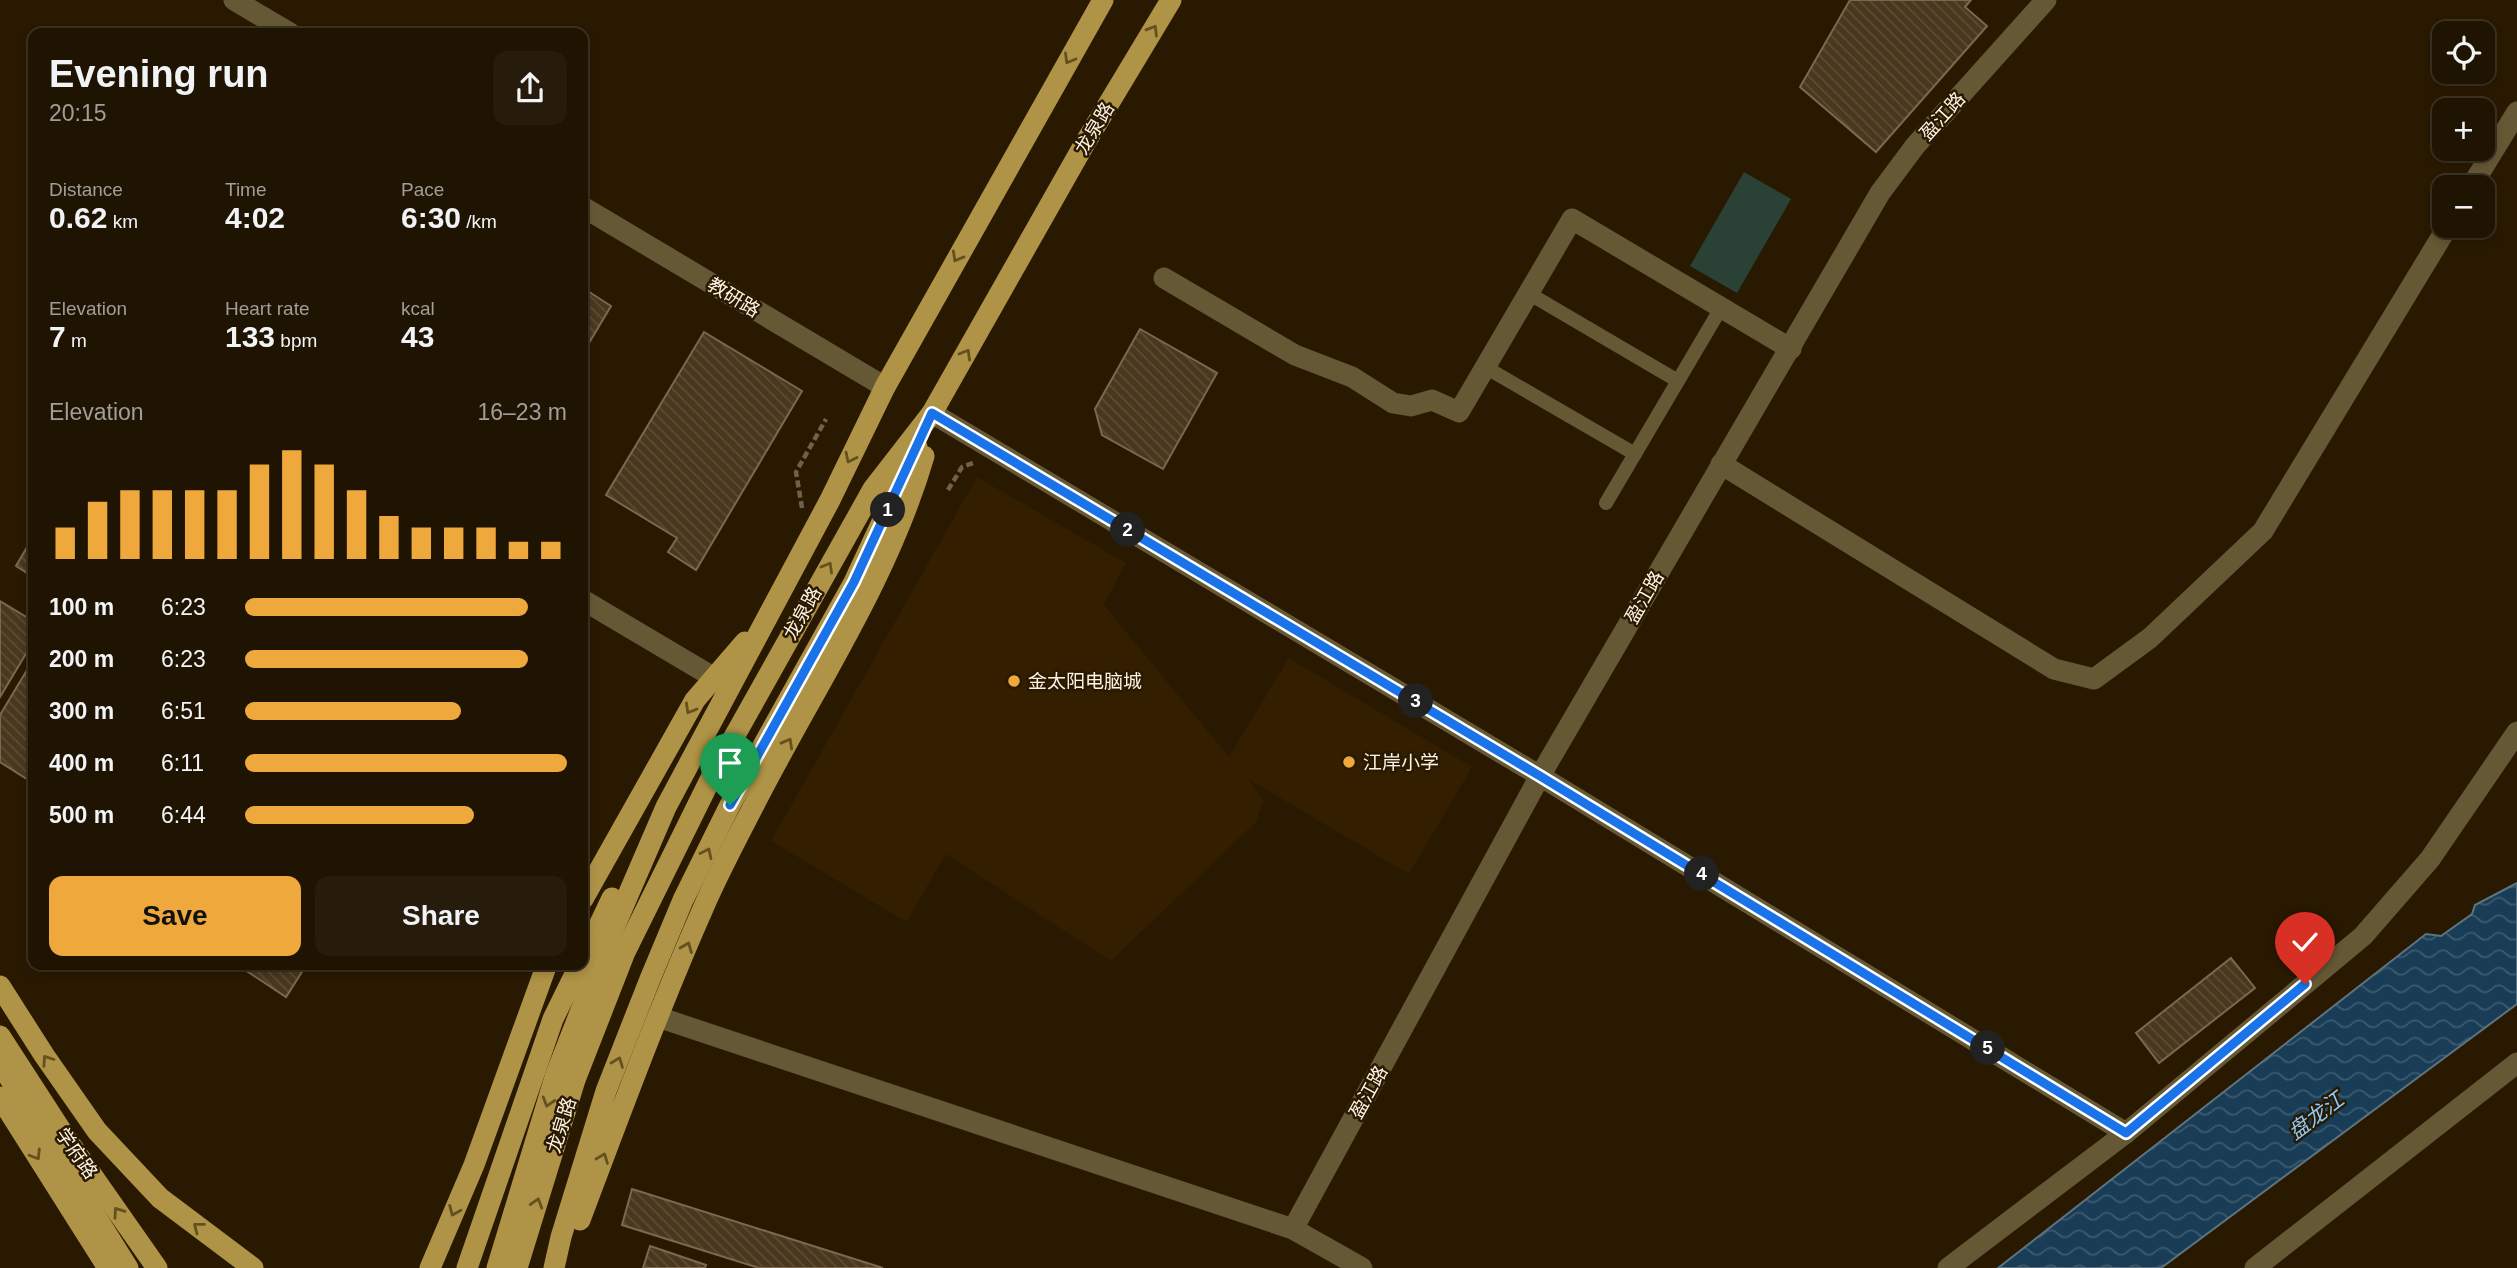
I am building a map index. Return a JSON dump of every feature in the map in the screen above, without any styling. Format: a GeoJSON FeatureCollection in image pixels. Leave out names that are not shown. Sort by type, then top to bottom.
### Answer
{"type":"FeatureCollection","features":[{"type":"Feature","properties":{"kind":"main road","name":"龙泉路"},"geometry":{"type":"LineString","coordinates":[[517,1268],[575,1080],[609,944],[617,887],[666,807],[830,500],[884,387],[1103,0]]}},
{"type":"Feature","properties":{"kind":"main road","name":"龙泉路"},"geometry":{"type":"LineString","coordinates":[[497,1268],[556,1074],[609,944],[711,778],[873,489],[932,413],[1085,143],[1171,0]]}},
{"type":"Feature","properties":{"kind":"main road"},"geometry":{"type":"LineString","coordinates":[[554,1268],[606,1091],[683,900],[730,805],[854,582],[932,413]]}},
{"type":"Feature","properties":{"kind":"main road"},"geometry":{"type":"LineString","coordinates":[[562,1268],[705,902],[874,584],[914,489],[927,447],[932,413]]}},
{"type":"Feature","properties":{"kind":"main road"},"geometry":{"type":"LineString","coordinates":[[588,889],[695,700],[765,620]]}},
{"type":"Feature","properties":{"kind":"main road"},"geometry":{"type":"LineString","coordinates":[[588,956],[609,944]]}},
{"type":"Feature","properties":{"kind":"main road"},"geometry":{"type":"LineString","coordinates":[[430,1268],[474,1165],[545,970]]}},
{"type":"Feature","properties":{"kind":"main road"},"geometry":{"type":"LineString","coordinates":[[467,1268],[553,1019],[577,970]]}},
{"type":"Feature","properties":{"kind":"main road"},"geometry":{"type":"LineString","coordinates":[[0,986],[97,1131],[160,1198],[253,1268]]}},
{"type":"Feature","properties":{"kind":"main road","name":"学府路"},"geometry":{"type":"LineString","coordinates":[[0,1036],[66,1138],[158,1268]]}},
{"type":"Feature","properties":{"kind":"main road","name":"学府路"},"geometry":{"type":"LineString","coordinates":[[0,1063],[128,1268]]}},
{"type":"Feature","properties":{"kind":"main road"},"geometry":{"type":"LineString","coordinates":[[0,1097],[108,1268]]}},
{"type":"Feature","properties":{"kind":"street"},"geometry":{"type":"LineString","coordinates":[[234,0],[282,28]]}},
{"type":"Feature","properties":{"kind":"street","name":"盈江路"},"geometry":{"type":"LineString","coordinates":[[1293,1229],[1540,776],[1880,193],[1915,146],[2046,0]]}},
{"type":"Feature","properties":{"kind":"street"},"geometry":{"type":"LineString","coordinates":[[2478,175],[2517,112]]}},
{"type":"Feature","properties":{"kind":"street","name":"教研路"},"geometry":{"type":"LineString","coordinates":[[588,210],[884,387]]}},
{"type":"Feature","properties":{"kind":"street"},"geometry":{"type":"LineString","coordinates":[[1164,278],[1294,355],[1352,377],[1393,403],[1411,406],[1432,400],[1459,412],[1572,219],[1791,349]]}},
{"type":"Feature","properties":{"kind":"street"},"geometry":{"type":"LineString","coordinates":[[1721,464],[2054,669],[2094,679],[2150,638],[2263,531],[2441,238]]}},
{"type":"Feature","properties":{"kind":"street"},"geometry":{"type":"LineString","coordinates":[[932,413],[1540,776],[2126,1133]]}},
{"type":"Feature","properties":{"kind":"street"},"geometry":{"type":"LineString","coordinates":[[588,603],[713,677]]}},
{"type":"Feature","properties":{"kind":"street"},"geometry":{"type":"LineString","coordinates":[[1948,1268],[2126,1133],[2363,936],[2430,859],[2517,732]]}},
{"type":"Feature","properties":{"kind":"street"},"geometry":{"type":"LineString","coordinates":[[658,1017],[1293,1229],[1363,1268]]}},
{"type":"Feature","properties":{"kind":"street"},"geometry":{"type":"LineString","coordinates":[[2255,1268],[2517,1063]]}},
{"type":"Feature","properties":{"kind":"lane"},"geometry":{"type":"LineString","coordinates":[[1528,293],[1678,381]]}},
{"type":"Feature","properties":{"kind":"lane"},"geometry":{"type":"LineString","coordinates":[[1606,503],[1721,308]]}},
{"type":"Feature","properties":{"kind":"lane"},"geometry":{"type":"LineString","coordinates":[[1485,367],[1635,454]]}},
{"type":"Feature","properties":{"kind":"path"},"geometry":{"type":"LineString","coordinates":[[796,472],[827,419]]}},
{"type":"Feature","properties":{"kind":"path"},"geometry":{"type":"LineString","coordinates":[[948,490],[962,467],[973,463],[983,469]]}},
{"type":"Feature","properties":{"kind":"shaded area","name":"金太阳电脑城"},"geometry":{"type":"Polygon","coordinates":[[[977,477],[1126,563],[1104,605],[1229,757],[1289,658],[1472,767],[1409,874],[1248,779],[1264,800],[1256,822],[1111,961],[946,854],[906,922],[771,841],[977,477]]]}},
{"type":"Feature","properties":{"kind":"green space"},"geometry":{"type":"Polygon","coordinates":[[[1744,172],[1791,199],[1737,293],[1690,266],[1744,172]]]}},
{"type":"Feature","properties":{"kind":"water","name":"盘龙江"},"geometry":{"type":"Polygon","coordinates":[[[2517,883],[2517,1004],[2161,1268],[1998,1268],[2426,934],[2441,936],[2472,914],[2475,905],[2517,883]]]}},
{"type":"Feature","properties":{"kind":"building"},"geometry":{"type":"Polygon","coordinates":[[[1850,0],[1971,0],[1965,7],[1987,26],[1876,152],[1800,87],[1850,0]]]}},
{"type":"Feature","properties":{"kind":"building"},"geometry":{"type":"Polygon","coordinates":[[[588,291],[611,306],[588,345],[588,291]]]}},
{"type":"Feature","properties":{"kind":"building"},"geometry":{"type":"Polygon","coordinates":[[[1140,329],[1217,373],[1163,469],[1102,435],[1095,409],[1140,329]]]}},
{"type":"Feature","properties":{"kind":"building"},"geometry":{"type":"Polygon","coordinates":[[[704,332],[802,391],[696,570],[668,552],[677,538],[606,495],[704,332]]]}},
{"type":"Feature","properties":{"kind":"building"},"geometry":{"type":"Polygon","coordinates":[[[28,546],[28,574],[16,566],[28,546]]]}},
{"type":"Feature","properties":{"kind":"building"},"geometry":{"type":"Polygon","coordinates":[[[0,601],[28,618],[28,650],[0,697],[0,601]]]}},
{"type":"Feature","properties":{"kind":"building"},"geometry":{"type":"Polygon","coordinates":[[[28,668],[28,780],[0,762],[0,715],[28,668]]]}},
{"type":"Feature","properties":{"kind":"building"},"geometry":{"type":"Polygon","coordinates":[[[2231,958],[2255,988],[2159,1063],[2136,1033],[2231,958]]]}},
{"type":"Feature","properties":{"kind":"building"},"geometry":{"type":"Polygon","coordinates":[[[245,970],[303,970],[286,997],[245,970]]]}},
{"type":"Feature","properties":{"kind":"building"},"geometry":{"type":"Polygon","coordinates":[[[632,1189],[883,1268],[759,1268],[622,1225],[632,1189]]]}},
{"type":"Feature","properties":{"kind":"building"},"geometry":{"type":"Polygon","coordinates":[[[650,1246],[706,1265],[705,1268],[643,1268],[650,1246]]]}},
{"type":"Feature","properties":{"kind":"place","name":"金太阳电脑城"},"geometry":{"type":"Point","coordinates":[1014,681]}},
{"type":"Feature","properties":{"kind":"place","name":"江岸小学"},"geometry":{"type":"Point","coordinates":[1349,762]}},
{"type":"Feature","properties":{"kind":"route"},"geometry":{"type":"LineString","coordinates":[[730,805],[854,582],[932,413],[1540,776],[2126,1133],[2305,984]]}}]}
